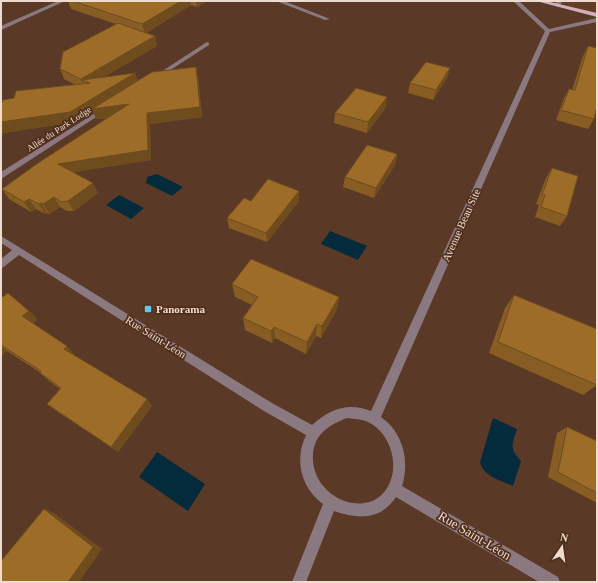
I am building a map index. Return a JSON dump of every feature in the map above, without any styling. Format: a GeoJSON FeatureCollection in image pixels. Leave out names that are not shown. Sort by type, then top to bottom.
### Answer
{"type":"FeatureCollection","features":[{"type":"Feature","properties":{"kind":"main road"},"geometry":{"type":"LineString","coordinates":[[539,1],[559,3],[597,15]]}},
{"type":"Feature","properties":{"kind":"street"},"geometry":{"type":"LineString","coordinates":[[1,28],[62,1]]}},
{"type":"Feature","properties":{"kind":"street"},"geometry":{"type":"LineString","coordinates":[[279,1],[327,19]]}},
{"type":"Feature","properties":{"kind":"street"},"geometry":{"type":"LineString","coordinates":[[516,1],[548,31],[597,20]]}},
{"type":"Feature","properties":{"kind":"street","name":"Avenue Beau Site"},"geometry":{"type":"LineString","coordinates":[[374,419],[548,31]]}},
{"type":"Feature","properties":{"kind":"street"},"geometry":{"type":"LineString","coordinates":[[147,82],[207,44]]}},
{"type":"Feature","properties":{"kind":"street","name":"Allée du Park Lodge"},"geometry":{"type":"LineString","coordinates":[[1,176],[114,104]]}},
{"type":"Feature","properties":{"kind":"street","name":"Rue Saint-Léon"},"geometry":{"type":"LineString","coordinates":[[1,239],[268,407],[312,432]]}},
{"type":"Feature","properties":{"kind":"street"},"geometry":{"type":"LineString","coordinates":[[1,265],[18,250]]}},
{"type":"Feature","properties":{"kind":"street"},"geometry":{"type":"LineString","coordinates":[[360,413],[374,419],[386,429],[395,442],[400,457],[400,473],[395,489],[386,500],[374,508],[360,511],[344,509],[330,503],[317,492],[305,462],[306,446],[312,432],[321,422],[333,415],[360,413]]}},
{"type":"Feature","properties":{"kind":"street","name":"Rue Saint-Léon"},"geometry":{"type":"LineString","coordinates":[[395,489],[553,582]]}},
{"type":"Feature","properties":{"kind":"street"},"geometry":{"type":"LineString","coordinates":[[299,582],[330,503]]}},
{"type":"Feature","properties":{"kind":"shaded area"},"geometry":{"type":"Polygon","coordinates":[[[539,1],[597,1],[597,15],[539,1]]]}},
{"type":"Feature","properties":{"kind":"water"},"geometry":{"type":"Polygon","coordinates":[[[157,174],[183,187],[172,196],[146,183],[147,177],[157,174]]]}},
{"type":"Feature","properties":{"kind":"water"},"geometry":{"type":"Polygon","coordinates":[[[119,195],[144,208],[131,219],[106,205],[119,195]]]}},
{"type":"Feature","properties":{"kind":"water"},"geometry":{"type":"Polygon","coordinates":[[[330,231],[367,246],[358,260],[321,244],[330,231]]]}},
{"type":"Feature","properties":{"kind":"water"},"geometry":{"type":"Polygon","coordinates":[[[493,418],[517,429],[513,449],[521,461],[513,486],[488,474],[480,462],[493,418]]]}},
{"type":"Feature","properties":{"kind":"water"},"geometry":{"type":"Polygon","coordinates":[[[157,452],[205,484],[188,511],[139,477],[157,452]]]}},
{"type":"Feature","properties":{"kind":"building"},"geometry":{"type":"Polygon","coordinates":[[[73,1],[181,1],[142,24],[73,1]]]}},
{"type":"Feature","properties":{"kind":"building"},"geometry":{"type":"Polygon","coordinates":[[[118,23],[155,36],[81,79],[60,69],[63,52],[118,23]]]}},
{"type":"Feature","properties":{"kind":"building"},"geometry":{"type":"Polygon","coordinates":[[[588,46],[597,48],[597,106],[594,119],[561,110],[569,89],[575,90],[588,46]]]}},
{"type":"Feature","properties":{"kind":"building"},"geometry":{"type":"Polygon","coordinates":[[[426,62],[450,68],[436,90],[410,83],[426,62]]]}},
{"type":"Feature","properties":{"kind":"building"},"geometry":{"type":"Polygon","coordinates":[[[196,67],[200,107],[147,113],[148,150],[58,164],[93,183],[68,201],[61,202],[54,197],[43,204],[39,204],[29,199],[24,202],[2,189],[38,163],[129,104],[92,109],[152,72],[196,67]]]}},
{"type":"Feature","properties":{"kind":"building"},"geometry":{"type":"Polygon","coordinates":[[[135,73],[70,112],[1,122],[1,105],[3,100],[14,98],[16,91],[90,83],[82,80],[135,73]]]}},
{"type":"Feature","properties":{"kind":"building"},"geometry":{"type":"Polygon","coordinates":[[[356,88],[387,97],[368,122],[335,113],[356,88]]]}},
{"type":"Feature","properties":{"kind":"building"},"geometry":{"type":"Polygon","coordinates":[[[367,145],[397,154],[376,188],[345,177],[367,145]]]}},
{"type":"Feature","properties":{"kind":"building"},"geometry":{"type":"Polygon","coordinates":[[[552,168],[578,176],[567,216],[541,207],[545,195],[542,195],[552,168]]]}},
{"type":"Feature","properties":{"kind":"building"},"geometry":{"type":"Polygon","coordinates":[[[268,179],[299,191],[266,233],[227,218],[244,198],[251,201],[268,179]]]}},
{"type":"Feature","properties":{"kind":"building"},"geometry":{"type":"Polygon","coordinates":[[[251,259],[339,297],[322,326],[317,324],[307,342],[274,327],[271,331],[243,318],[258,297],[232,284],[251,259]]]}},
{"type":"Feature","properties":{"kind":"building"},"geometry":{"type":"Polygon","coordinates":[[[8,293],[29,311],[22,316],[67,346],[64,349],[147,399],[111,447],[47,404],[61,388],[40,373],[41,371],[1,345],[1,298],[8,293]]]}},
{"type":"Feature","properties":{"kind":"building"},"geometry":{"type":"Polygon","coordinates":[[[514,295],[597,329],[597,385],[498,342],[514,295]]]}},
{"type":"Feature","properties":{"kind":"building"},"geometry":{"type":"Polygon","coordinates":[[[567,427],[597,441],[597,493],[558,472],[567,427]]]}},
{"type":"Feature","properties":{"kind":"building"},"geometry":{"type":"Polygon","coordinates":[[[44,509],[93,547],[68,582],[1,582],[1,561],[44,509]]]}},
{"type":"Feature","properties":{"kind":"place","name":"Panorama"},"geometry":{"type":"Point","coordinates":[148,309]}}]}
